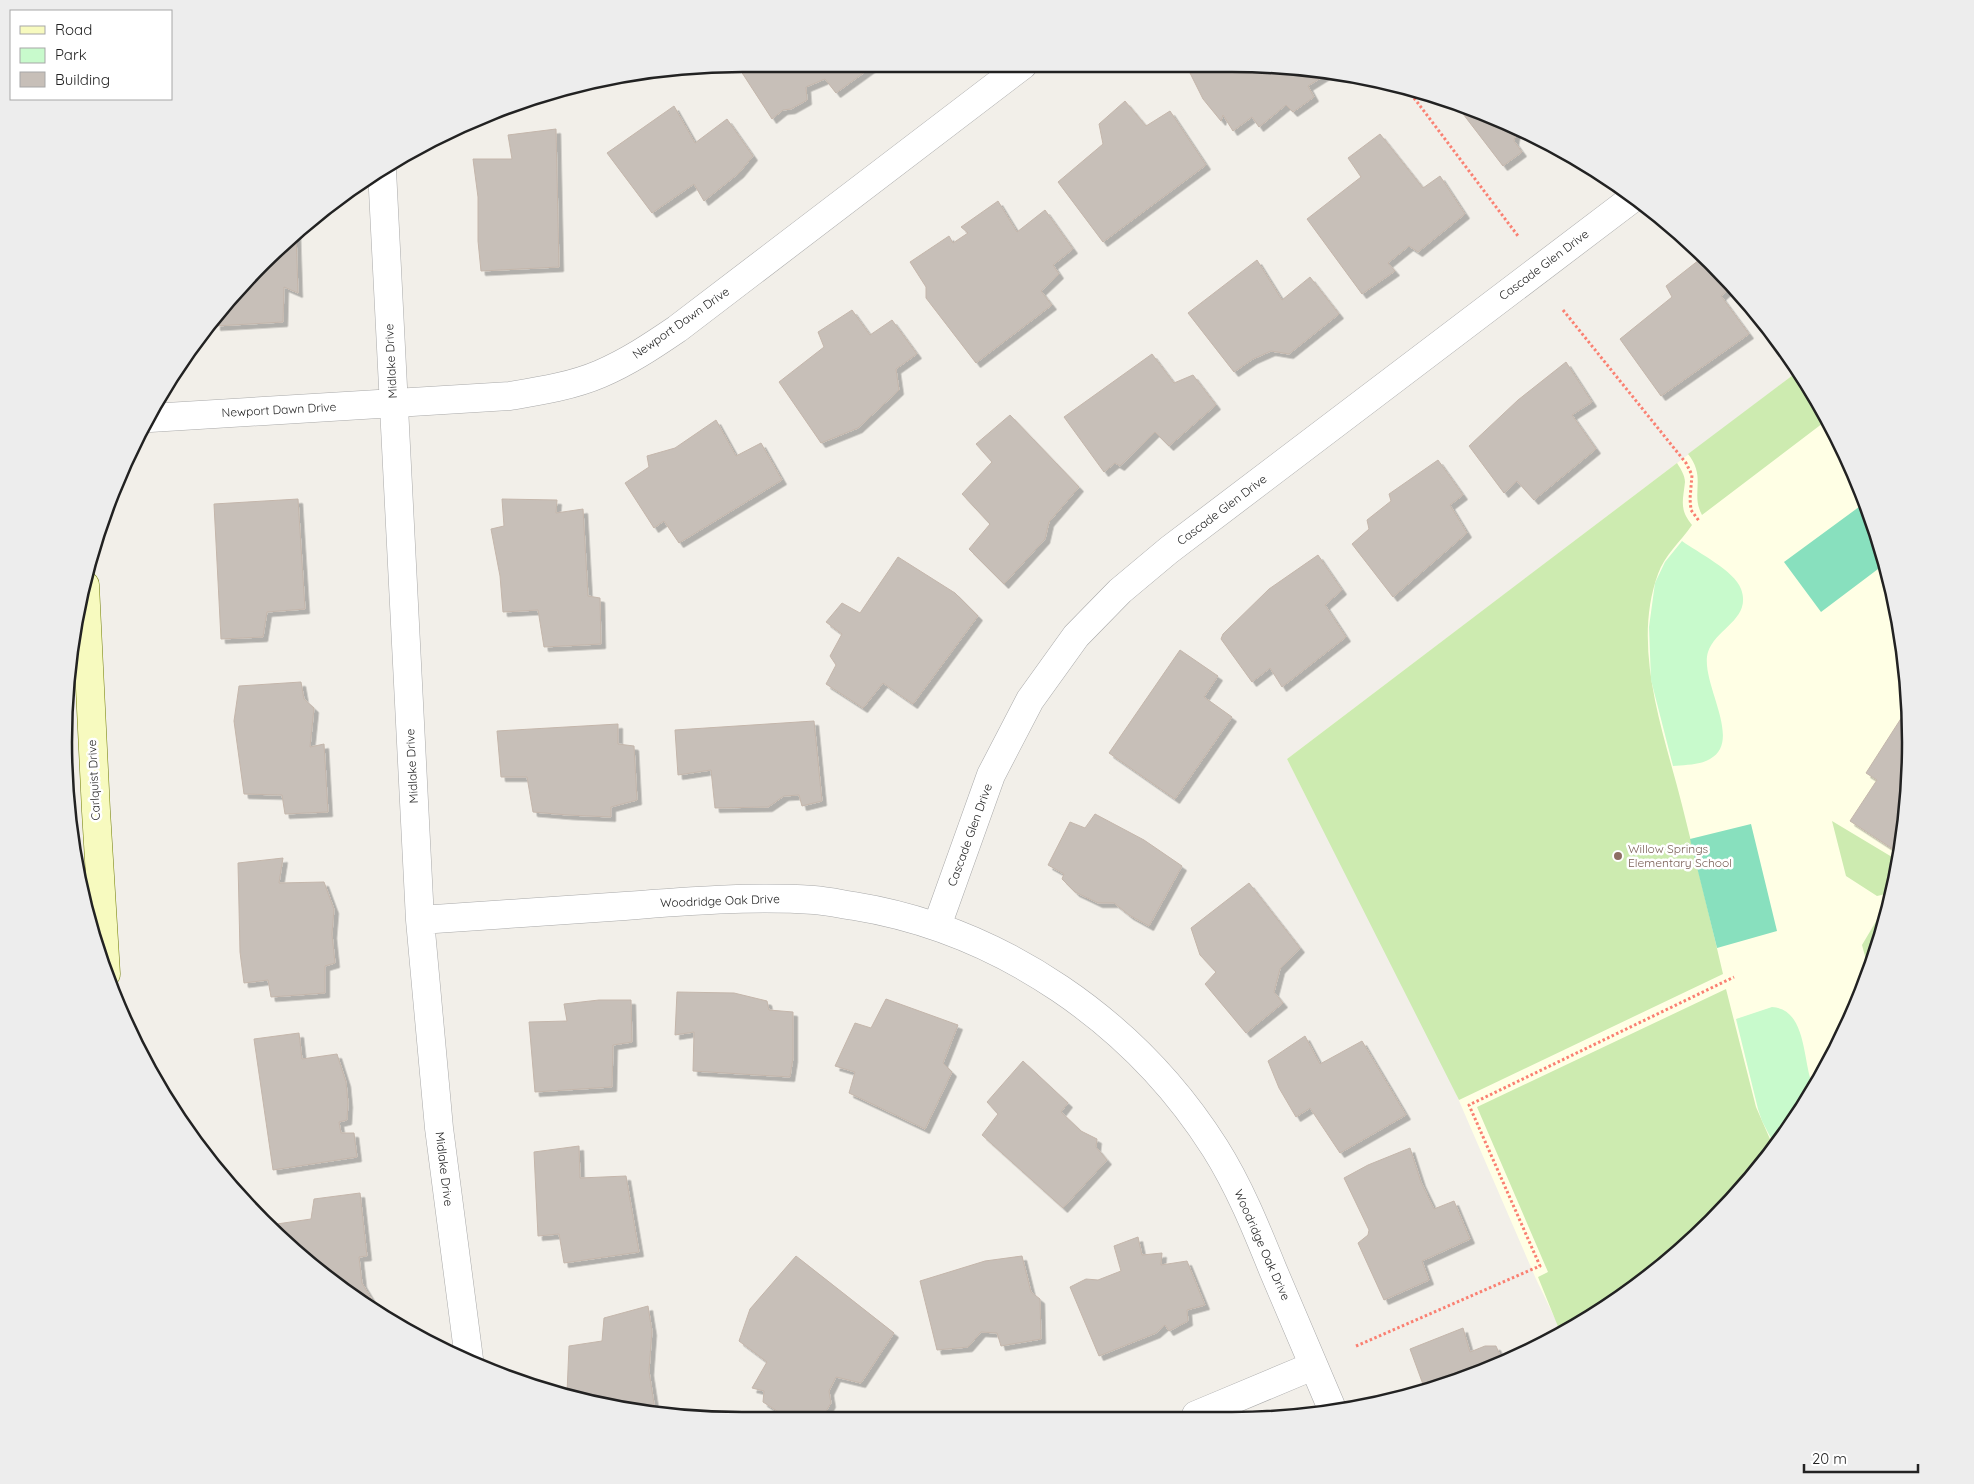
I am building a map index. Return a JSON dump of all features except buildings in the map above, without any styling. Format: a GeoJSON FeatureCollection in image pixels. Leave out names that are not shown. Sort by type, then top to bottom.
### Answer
{"type":"FeatureCollection","features":[{"type":"Feature","properties":{"kind":"street","name":"Newport Dawn Drive"},"geometry":{"type":"LineString","coordinates":[[157,418],[510,396],[554,388],[598,375],[639,355],[677,329],[1013,72]]}},
{"type":"Feature","properties":{"kind":"street","name":"Midlake Drive"},"geometry":{"type":"LineString","coordinates":[[382,177],[420,920],[439,1128],[467,1352]]}},
{"type":"Feature","properties":{"kind":"street","name":"Cascade Glen Drive"},"geometry":{"type":"LineString","coordinates":[[938,926],[991,775],[1030,700],[1076,636],[1120,591],[1169,550],[1628,202]]}},
{"type":"Feature","properties":{"kind":"street","name":"Carlquist Drive"},"geometry":{"type":"LineString","coordinates":[[86,608],[98,926]]}},
{"type":"Feature","properties":{"kind":"street","name":"Woodridge Oak Drive"},"geometry":{"type":"LineString","coordinates":[[420,920],[757,898],[816,900],[876,910],[938,926],[994,949],[1042,976],[1089,1008],[1136,1050],[1179,1098],[1215,1148],[1246,1204],[1330,1404]]}},
{"type":"Feature","properties":{"kind":"street"},"geometry":{"type":"LineString","coordinates":[[1203,1412],[1313,1366]]}},
{"type":"Feature","properties":{"kind":"path"},"geometry":{"type":"LineString","coordinates":[[1414,98],[1518,236]]}},
{"type":"Feature","properties":{"kind":"path"},"geometry":{"type":"LineString","coordinates":[[1563,310],[1686,463],[1692,475],[1690,500],[1692,510],[1699,520]]}},
{"type":"Feature","properties":{"kind":"path"},"geometry":{"type":"LineString","coordinates":[[1356,1346],[1540,1266],[1469,1105],[1734,977]]}},
{"type":"Feature","properties":{"kind":"shaded area","name":"Willow Springs Elementary School"},"geometry":{"type":"Polygon","coordinates":[[[1792,375],[1812,407],[1851,486],[1879,569],[1889,611],[1896,655],[1902,742],[1896,829],[1889,873],[1879,915],[1851,998],[1832,1038],[1812,1077],[1789,1114],[1763,1150],[1705,1215],[1673,1245],[1640,1273],[1604,1299],[1559,1326],[1536,1279],[1444,1066],[1287,759],[1792,375]]]}},
{"type":"Feature","properties":{"kind":"green space"},"geometry":{"type":"Polygon","coordinates":[[[1792,375],[1821,425],[1702,515],[1697,500],[1697,471],[1688,454],[1792,375]]]}},
{"type":"Feature","properties":{"kind":"green space"},"geometry":{"type":"Polygon","coordinates":[[[1677,463],[1685,479],[1683,500],[1685,514],[1692,525],[1668,555],[1658,574],[1651,602],[1648,631],[1649,661],[1659,720],[1682,805],[1723,974],[1459,1100],[1287,759],[1677,463]]]}},
{"type":"Feature","properties":{"kind":"green space"},"geometry":{"type":"Polygon","coordinates":[[[1859,507],[1879,568],[1821,612],[1784,562],[1859,507]]]}},
{"type":"Feature","properties":{"kind":"green space"},"geometry":{"type":"Polygon","coordinates":[[[1682,541],[1715,562],[1731,575],[1741,589],[1743,599],[1742,608],[1738,616],[1718,636],[1708,652],[1709,678],[1722,725],[1723,739],[1719,750],[1710,759],[1702,762],[1673,766],[1651,680],[1649,627],[1655,583],[1665,562],[1682,541]]]}},
{"type":"Feature","properties":{"kind":"green space"},"geometry":{"type":"Polygon","coordinates":[[[1832,821],[1892,857],[1884,894],[1877,896],[1846,876],[1832,821]]]}},
{"type":"Feature","properties":{"kind":"green space"},"geometry":{"type":"Polygon","coordinates":[[[1751,824],[1777,931],[1717,948],[1690,839],[1751,824]]]}},
{"type":"Feature","properties":{"kind":"green space"},"geometry":{"type":"Polygon","coordinates":[[[1878,918],[1866,958],[1862,945],[1878,918]]]}},
{"type":"Feature","properties":{"kind":"green space"},"geometry":{"type":"Polygon","coordinates":[[[1726,989],[1756,1107],[1770,1140],[1735,1183],[1673,1245],[1640,1273],[1604,1299],[1558,1327],[1538,1277],[1548,1272],[1477,1107],[1726,989]]]}},
{"type":"Feature","properties":{"kind":"green space"},"geometry":{"type":"Polygon","coordinates":[[[1772,1007],[1784,1010],[1792,1017],[1802,1039],[1811,1079],[1771,1139],[1758,1109],[1736,1019],[1772,1007]]]}},
{"type":"Feature","properties":{"kind":"place","name":"Willow Springs Elementary School"},"geometry":{"type":"Point","coordinates":[1618,856]}}]}
